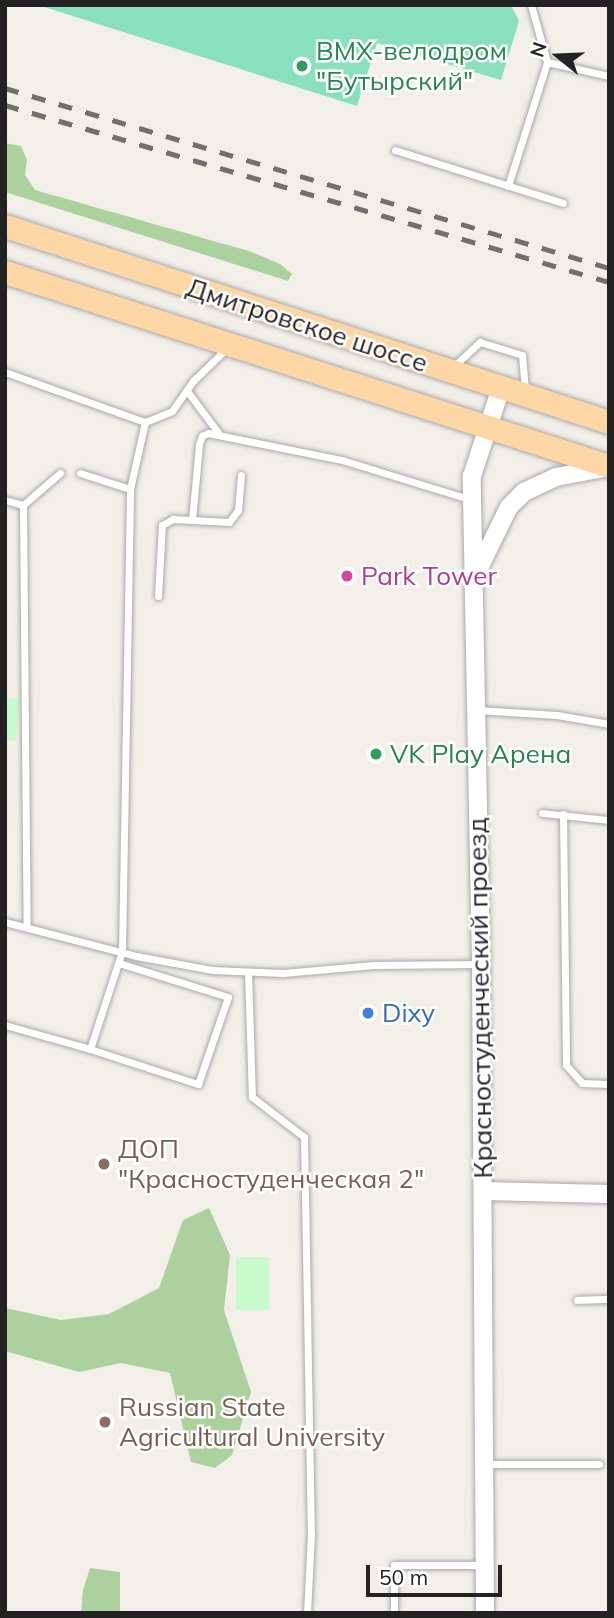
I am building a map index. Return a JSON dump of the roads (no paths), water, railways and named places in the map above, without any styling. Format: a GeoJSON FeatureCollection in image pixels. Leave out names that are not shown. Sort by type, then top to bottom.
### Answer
{"type":"FeatureCollection","features":[{"type":"Feature","properties":{"kind":"main road","name":"Дмитровское шоссе"},"geometry":{"type":"LineString","coordinates":[[5,226],[609,422]]}},
{"type":"Feature","properties":{"kind":"main road","name":"Дмитровское шоссе"},"geometry":{"type":"LineString","coordinates":[[5,272],[609,467]]}},
{"type":"Feature","properties":{"kind":"street","name":"Красностуденческий проезд"},"geometry":{"type":"LineString","coordinates":[[485,1613],[481,964],[472,476],[501,388]]}},
{"type":"Feature","properties":{"kind":"street"},"geometry":{"type":"LineString","coordinates":[[474,578],[509,507],[524,492],[556,477],[609,467]]}},
{"type":"Feature","properties":{"kind":"street"},"geometry":{"type":"LineString","coordinates":[[483,1191],[609,1194]]}},
{"type":"Feature","properties":{"kind":"lane"},"geometry":{"type":"LineString","coordinates":[[508,186],[547,62],[531,5]]}},
{"type":"Feature","properties":{"kind":"lane"},"geometry":{"type":"LineString","coordinates":[[547,62],[609,76]]}},
{"type":"Feature","properties":{"kind":"lane"},"geometry":{"type":"LineString","coordinates":[[395,150],[563,203]]}},
{"type":"Feature","properties":{"kind":"lane"},"geometry":{"type":"LineString","coordinates":[[449,371],[480,342],[522,355],[526,396]]}},
{"type":"Feature","properties":{"kind":"lane"},"geometry":{"type":"LineString","coordinates":[[5,372],[145,422],[172,411],[231,344]]}},
{"type":"Feature","properties":{"kind":"lane"},"geometry":{"type":"LineString","coordinates":[[187,391],[220,435]]}},
{"type":"Feature","properties":{"kind":"lane"},"geometry":{"type":"LineString","coordinates":[[90,1049],[122,951],[130,489],[145,422]]}},
{"type":"Feature","properties":{"kind":"lane"},"geometry":{"type":"LineString","coordinates":[[192,520],[200,439],[208,433],[342,460],[472,500]]}},
{"type":"Feature","properties":{"kind":"lane"},"geometry":{"type":"LineString","coordinates":[[27,927],[23,505],[60,473]]}},
{"type":"Feature","properties":{"kind":"lane"},"geometry":{"type":"LineString","coordinates":[[80,473],[130,489]]}},
{"type":"Feature","properties":{"kind":"lane"},"geometry":{"type":"LineString","coordinates":[[158,596],[162,525],[169,520],[226,523],[234,519],[238,510],[241,475]]}},
{"type":"Feature","properties":{"kind":"lane"},"geometry":{"type":"LineString","coordinates":[[5,500],[23,505]]}},
{"type":"Feature","properties":{"kind":"lane"},"geometry":{"type":"LineString","coordinates":[[476,710],[557,715],[609,724]]}},
{"type":"Feature","properties":{"kind":"lane"},"geometry":{"type":"LineString","coordinates":[[542,813],[609,820]]}},
{"type":"Feature","properties":{"kind":"lane"},"geometry":{"type":"LineString","coordinates":[[563,814],[566,1065],[582,1083],[609,1084]]}},
{"type":"Feature","properties":{"kind":"lane"},"geometry":{"type":"LineString","coordinates":[[5,922],[190,967],[248,972],[481,964]]}},
{"type":"Feature","properties":{"kind":"lane"},"geometry":{"type":"LineString","coordinates":[[5,1025],[198,1084],[228,997],[118,963]]}},
{"type":"Feature","properties":{"kind":"lane"},"geometry":{"type":"LineString","coordinates":[[248,972],[252,1097],[304,1137],[312,1534],[307,1613]]}},
{"type":"Feature","properties":{"kind":"lane"},"geometry":{"type":"LineString","coordinates":[[578,1300],[609,1299]]}},
{"type":"Feature","properties":{"kind":"lane"},"geometry":{"type":"LineString","coordinates":[[485,1464],[598,1464]]}},
{"type":"Feature","properties":{"kind":"lane"},"geometry":{"type":"LineString","coordinates":[[394,1613],[394,1565],[485,1565]]}},
{"type":"Feature","properties":{"kind":"railway"},"geometry":{"type":"LineString","coordinates":[[5,88],[609,268]]}},
{"type":"Feature","properties":{"kind":"railway"},"geometry":{"type":"LineString","coordinates":[[5,105],[609,282]]}},
{"type":"Feature","properties":{"kind":"place","name":"BMX-велодром \"Бутырский\""},"geometry":{"type":"Point","coordinates":[302,66]}},
{"type":"Feature","properties":{"kind":"place","name":"Park Tower"},"geometry":{"type":"Point","coordinates":[347,576]}},
{"type":"Feature","properties":{"kind":"place","name":"VK Play Арена"},"geometry":{"type":"Point","coordinates":[376,754]}},
{"type":"Feature","properties":{"kind":"place","name":"Dixy"},"geometry":{"type":"Point","coordinates":[368,1013]}},
{"type":"Feature","properties":{"kind":"place","name":"ДОП \"Красностуденческая 2\""},"geometry":{"type":"Point","coordinates":[104,1164]}},
{"type":"Feature","properties":{"kind":"place","name":"Russian State Agricultural University"},"geometry":{"type":"Point","coordinates":[105,1422]}}]}
